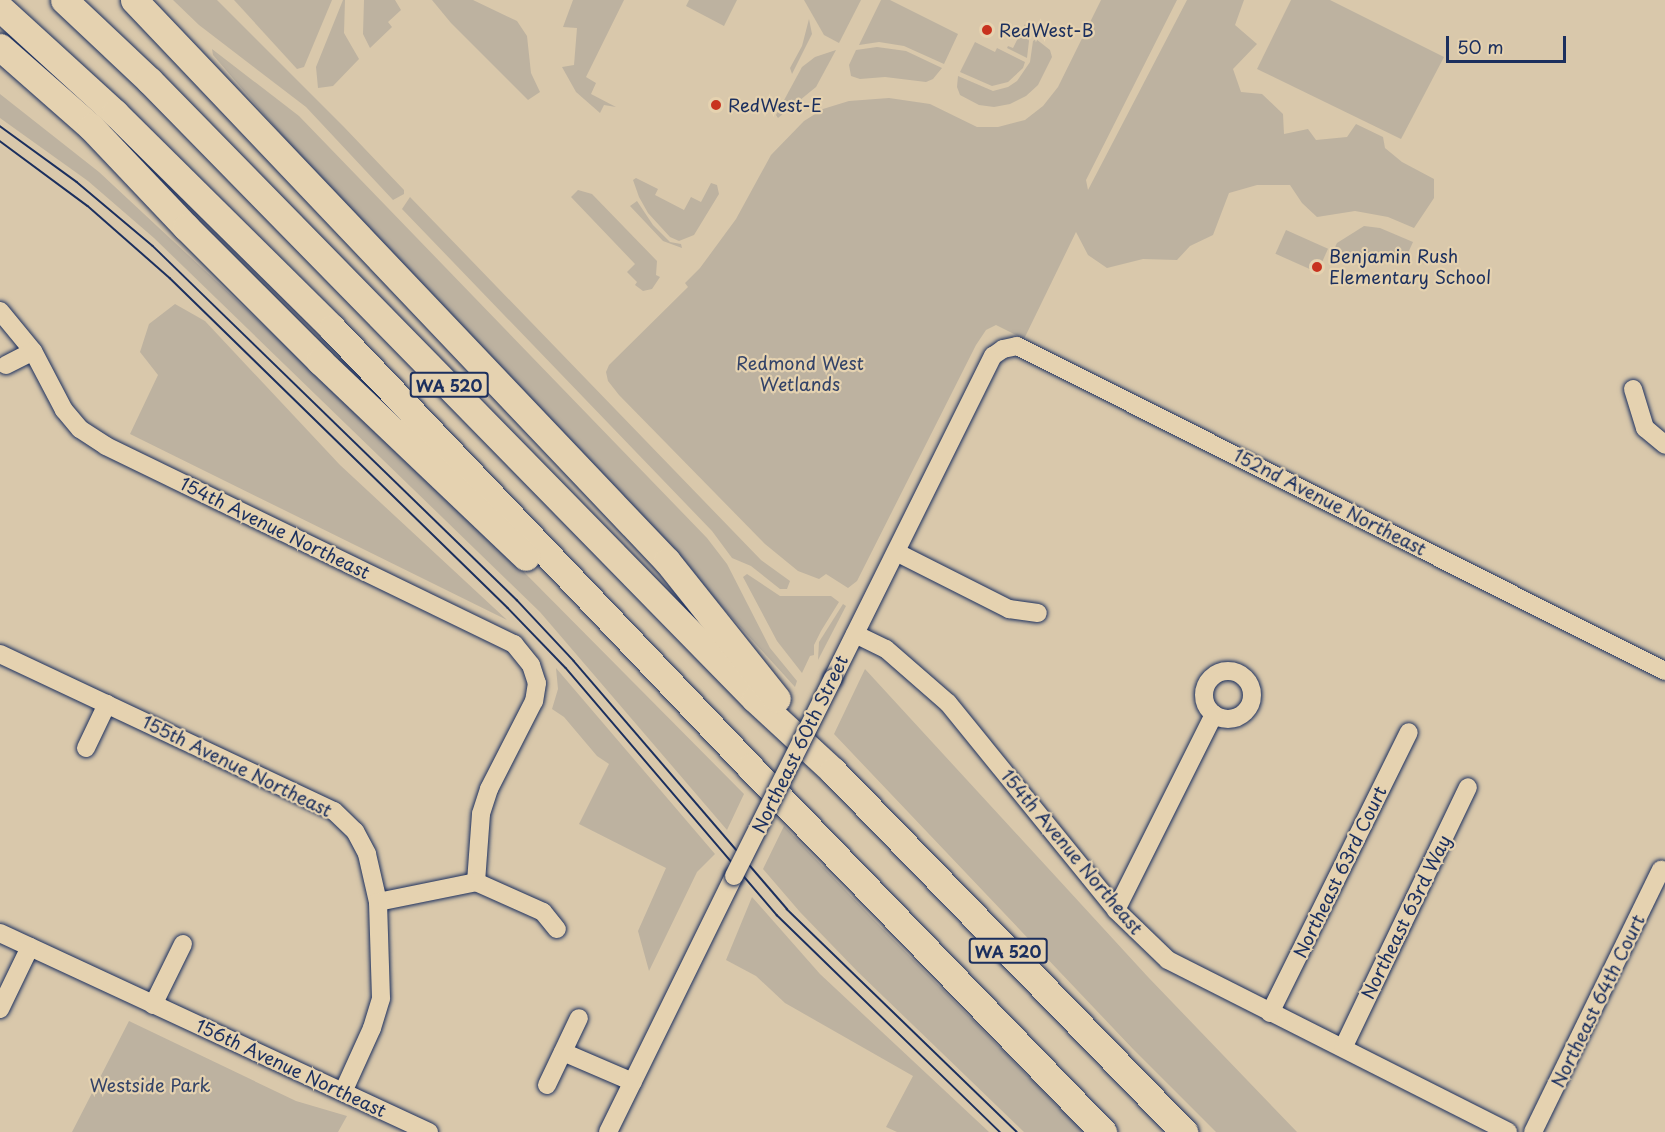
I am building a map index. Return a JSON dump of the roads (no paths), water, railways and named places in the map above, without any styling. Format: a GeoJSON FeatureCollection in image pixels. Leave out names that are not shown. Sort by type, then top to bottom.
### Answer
{"type":"FeatureCollection","features":[{"type":"Feature","properties":{"kind":"highway","name":"WA 520"},"geometry":{"type":"LineString","coordinates":[[64,0],[149,80],[754,699],[833,771],[1184,1132]]}},
{"type":"Feature","properties":{"kind":"highway"},"geometry":{"type":"LineString","coordinates":[[134,0],[667,561],[833,771]]}},
{"type":"Feature","properties":{"kind":"highway","name":"WA 520"},"geometry":{"type":"LineString","coordinates":[[0,8],[115,113],[332,328],[750,767],[1103,1132]]}},
{"type":"Feature","properties":{"kind":"highway"},"geometry":{"type":"LineString","coordinates":[[0,46],[91,127],[186,227],[320,361],[750,767]]}},
{"type":"Feature","properties":{"kind":"highway"},"geometry":{"type":"LineString","coordinates":[[0,70],[186,227]]}},
{"type":"Feature","properties":{"kind":"street","name":"154th Avenue Northeast"},"geometry":{"type":"LineString","coordinates":[[0,311],[33,351],[64,410],[80,429],[106,446],[514,644],[531,665],[537,683],[534,701],[489,789],[481,814],[476,882]]}},
{"type":"Feature","properties":{"kind":"street","name":"152nd Avenue Northeast"},"geometry":{"type":"LineString","coordinates":[[993,357],[1003,349],[1017,346],[1026,350],[1665,671]]}},
{"type":"Feature","properties":{"kind":"street"},"geometry":{"type":"LineString","coordinates":[[6,365],[33,351]]}},
{"type":"Feature","properties":{"kind":"street","name":"Northeast 60th Street"},"geometry":{"type":"LineString","coordinates":[[608,1132],[993,357]]}},
{"type":"Feature","properties":{"kind":"street"},"geometry":{"type":"LineString","coordinates":[[1633,389],[1645,428],[1665,445]]}},
{"type":"Feature","properties":{"kind":"street"},"geometry":{"type":"LineString","coordinates":[[896,552],[1009,609],[1038,613]]}},
{"type":"Feature","properties":{"kind":"street","name":"154th Avenue Northeast"},"geometry":{"type":"LineString","coordinates":[[855,634],[886,649],[948,703],[1116,910],[1168,960],[1508,1132]]}},
{"type":"Feature","properties":{"kind":"street","name":"155th Avenue Northeast"},"geometry":{"type":"LineString","coordinates":[[0,654],[334,811],[355,831],[367,854],[378,902],[381,998],[372,1028],[343,1092]]}},
{"type":"Feature","properties":{"kind":"street"},"geometry":{"type":"LineString","coordinates":[[86,748],[107,704]]}},
{"type":"Feature","properties":{"kind":"street"},"geometry":{"type":"LineString","coordinates":[[1116,910],[1214,714]]}},
{"type":"Feature","properties":{"kind":"street","name":"Northeast 63rd Court"},"geometry":{"type":"LineString","coordinates":[[1270,1013],[1409,732]]}},
{"type":"Feature","properties":{"kind":"street","name":"Northeast 63rd Way"},"geometry":{"type":"LineString","coordinates":[[1343,1048],[1468,787]]}},
{"type":"Feature","properties":{"kind":"street","name":"Northeast 64th Court"},"geometry":{"type":"LineString","coordinates":[[1533,1132],[1661,870]]}},
{"type":"Feature","properties":{"kind":"street"},"geometry":{"type":"LineString","coordinates":[[378,902],[476,882],[543,912],[557,929]]}},
{"type":"Feature","properties":{"kind":"street","name":"156th Avenue Northeast"},"geometry":{"type":"LineString","coordinates":[[0,933],[429,1132]]}},
{"type":"Feature","properties":{"kind":"street"},"geometry":{"type":"LineString","coordinates":[[153,1005],[183,944]]}},
{"type":"Feature","properties":{"kind":"street"},"geometry":{"type":"LineString","coordinates":[[0,1009],[30,947]]}},
{"type":"Feature","properties":{"kind":"street"},"geometry":{"type":"LineString","coordinates":[[547,1085],[579,1018]]}},
{"type":"Feature","properties":{"kind":"street"},"geometry":{"type":"LineString","coordinates":[[563,1052],[633,1082]]}},
{"type":"Feature","properties":{"kind":"tram line"},"geometry":{"type":"LineString","coordinates":[[0,126],[77,182],[153,246],[517,600],[574,661],[787,909],[1017,1132]]}},
{"type":"Feature","properties":{"kind":"tram line"},"geometry":{"type":"LineString","coordinates":[[0,141],[88,206],[170,278],[508,608],[566,668],[777,915],[1000,1132]]}},
{"type":"Feature","properties":{"kind":"place","name":"RedWest-B"},"geometry":{"type":"Point","coordinates":[987,30]}},
{"type":"Feature","properties":{"kind":"place","name":"RedWest-E"},"geometry":{"type":"Point","coordinates":[716,105]}},
{"type":"Feature","properties":{"kind":"place","name":"Benjamin Rush Elementary School"},"geometry":{"type":"Point","coordinates":[1317,267]}},
{"type":"Feature","properties":{"kind":"park label","name":"Redmond West Wetlands"},"geometry":{"type":"Point","coordinates":[800,374]}},
{"type":"Feature","properties":{"kind":"park label","name":"Westside Park"},"geometry":{"type":"Point","coordinates":[150,1085]}}]}
